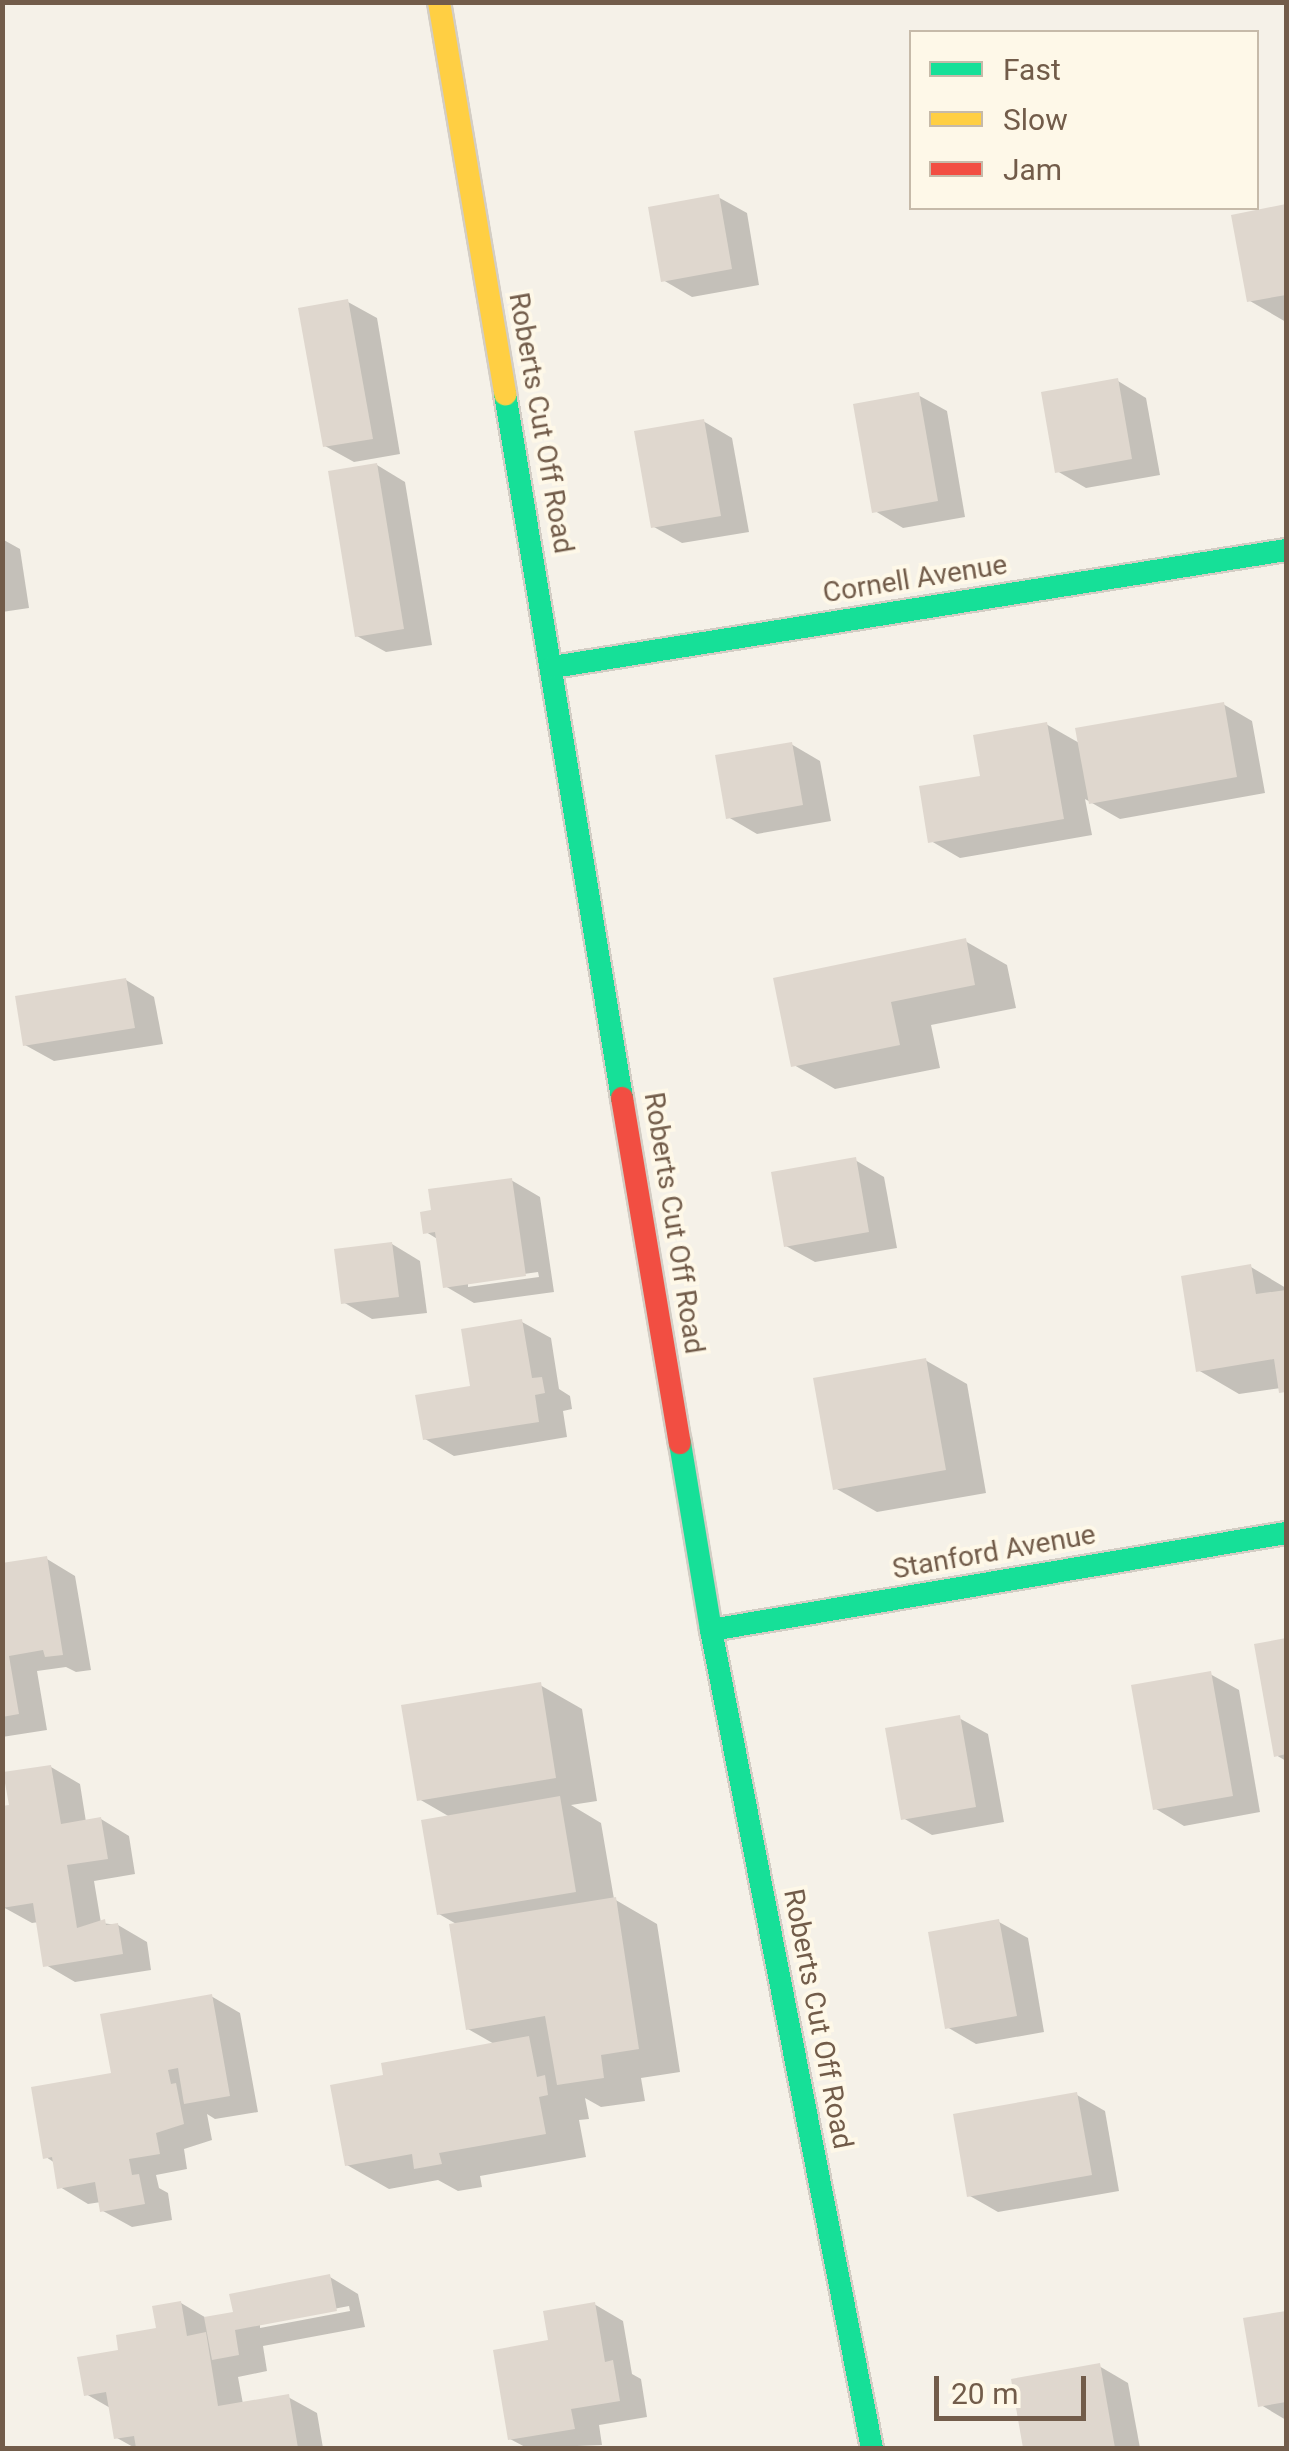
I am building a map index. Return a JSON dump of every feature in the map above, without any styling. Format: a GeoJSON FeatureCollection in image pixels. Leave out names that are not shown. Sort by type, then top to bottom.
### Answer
{"type":"FeatureCollection","features":[{"type":"Feature","properties":{"kind":"street","name":"Roberts Cut Off Road"},"geometry":{"type":"LineString","coordinates":[[439,2],[553,666],[711,1630],[872,2448]]}},
{"type":"Feature","properties":{"kind":"street","name":"Cornell Avenue"},"geometry":{"type":"LineString","coordinates":[[553,666],[1286,550]]}},
{"type":"Feature","properties":{"kind":"street","name":"Stanford Avenue"},"geometry":{"type":"LineString","coordinates":[[711,1630],[1286,1533]]}},
{"type":"Feature","properties":{"kind":"building"},"geometry":{"type":"Polygon","coordinates":[[[719,194],[732,269],[661,282],[648,207],[719,194]]]}},
{"type":"Feature","properties":{"kind":"building"},"geometry":{"type":"Polygon","coordinates":[[[1286,204],[1286,295],[1247,302],[1231,215],[1286,204]]]}},
{"type":"Feature","properties":{"kind":"building"},"geometry":{"type":"Polygon","coordinates":[[[348,299],[373,439],[323,447],[298,308],[348,299]]]}},
{"type":"Feature","properties":{"kind":"building"},"geometry":{"type":"Polygon","coordinates":[[[1118,378],[1132,459],[1055,473],[1041,392],[1118,378]]]}},
{"type":"Feature","properties":{"kind":"building"},"geometry":{"type":"Polygon","coordinates":[[[919,392],[938,501],[872,513],[853,404],[919,392]]]}},
{"type":"Feature","properties":{"kind":"building"},"geometry":{"type":"Polygon","coordinates":[[[704,419],[721,516],[651,528],[634,431],[704,419]]]}},
{"type":"Feature","properties":{"kind":"building"},"geometry":{"type":"Polygon","coordinates":[[[377,463],[404,629],[355,637],[328,471],[377,463]]]}},
{"type":"Feature","properties":{"kind":"building"},"geometry":{"type":"Polygon","coordinates":[[[1224,702],[1237,777],[1089,804],[1075,728],[1224,702]]]}},
{"type":"Feature","properties":{"kind":"building"},"geometry":{"type":"Polygon","coordinates":[[[1047,722],[1064,819],[928,843],[919,786],[980,776],[973,735],[1047,722]]]}},
{"type":"Feature","properties":{"kind":"building"},"geometry":{"type":"Polygon","coordinates":[[[792,742],[803,805],[726,819],[715,755],[792,742]]]}},
{"type":"Feature","properties":{"kind":"building"},"geometry":{"type":"Polygon","coordinates":[[[966,938],[975,985],[891,1002],[900,1045],[791,1067],[773,978],[966,938]]]}},
{"type":"Feature","properties":{"kind":"building"},"geometry":{"type":"Polygon","coordinates":[[[126,978],[135,1028],[23,1046],[15,996],[126,978]]]}},
{"type":"Feature","properties":{"kind":"building"},"geometry":{"type":"Polygon","coordinates":[[[856,1157],[869,1232],[784,1247],[771,1172],[856,1157]]]}},
{"type":"Feature","properties":{"kind":"building"},"geometry":{"type":"Polygon","coordinates":[[[512,1178],[526,1276],[443,1288],[435,1232],[423,1234],[420,1212],[431,1210],[428,1189],[512,1178]]]}},
{"type":"Feature","properties":{"kind":"building"},"geometry":{"type":"Polygon","coordinates":[[[392,1242],[399,1297],[341,1304],[334,1249],[392,1242]]]}},
{"type":"Feature","properties":{"kind":"building"},"geometry":{"type":"Polygon","coordinates":[[[1251,1264],[1256,1294],[1286,1290],[1286,1392],[1279,1393],[1274,1359],[1196,1372],[1181,1276],[1251,1264]]]}},
{"type":"Feature","properties":{"kind":"building"},"geometry":{"type":"Polygon","coordinates":[[[522,1319],[532,1378],[542,1377],[545,1393],[535,1395],[539,1422],[423,1440],[415,1395],[470,1386],[461,1329],[522,1319]]]}},
{"type":"Feature","properties":{"kind":"building"},"geometry":{"type":"Polygon","coordinates":[[[926,1358],[946,1470],[833,1490],[813,1378],[926,1358]]]}},
{"type":"Feature","properties":{"kind":"building"},"geometry":{"type":"Polygon","coordinates":[[[47,1556],[63,1655],[45,1657],[43,1650],[9,1656],[19,1714],[2,1717],[2,1563],[47,1556]]]}},
{"type":"Feature","properties":{"kind":"building"},"geometry":{"type":"Polygon","coordinates":[[[1286,1638],[1286,1754],[1274,1757],[1254,1644],[1286,1638]]]}},
{"type":"Feature","properties":{"kind":"building"},"geometry":{"type":"Polygon","coordinates":[[[1211,1671],[1233,1796],[1153,1810],[1131,1685],[1211,1671]]]}},
{"type":"Feature","properties":{"kind":"building"},"geometry":{"type":"Polygon","coordinates":[[[541,1682],[556,1778],[417,1801],[401,1705],[541,1682]]]}},
{"type":"Feature","properties":{"kind":"building"},"geometry":{"type":"Polygon","coordinates":[[[960,1715],[976,1807],[901,1820],[885,1728],[960,1715]]]}},
{"type":"Feature","properties":{"kind":"building"},"geometry":{"type":"Polygon","coordinates":[[[51,1765],[61,1824],[101,1817],[108,1859],[67,1865],[77,1928],[105,1919],[106,1925],[118,1923],[123,1954],[43,1967],[33,1903],[2,1908],[2,1806],[9,1805],[3,1772],[51,1765]]]}},
{"type":"Feature","properties":{"kind":"building"},"geometry":{"type":"Polygon","coordinates":[[[560,1796],[576,1892],[437,1915],[421,1820],[560,1796]]]}},
{"type":"Feature","properties":{"kind":"building"},"geometry":{"type":"Polygon","coordinates":[[[616,1897],[639,2049],[601,2055],[604,2078],[557,2085],[545,2016],[466,2030],[449,1924],[616,1897]]]}},
{"type":"Feature","properties":{"kind":"building"},"geometry":{"type":"Polygon","coordinates":[[[999,1919],[1017,2016],[945,2029],[928,1932],[999,1919]]]}},
{"type":"Feature","properties":{"kind":"building"},"geometry":{"type":"Polygon","coordinates":[[[212,1994],[230,2096],[184,2104],[178,2068],[168,2070],[171,2084],[176,2083],[184,2124],[156,2133],[160,2154],[129,2159],[132,2175],[139,2174],[145,2204],[100,2212],[95,2182],[57,2189],[52,2157],[43,2159],[31,2087],[111,2073],[100,2014],[212,1994]]]}},
{"type":"Feature","properties":{"kind":"building"},"geometry":{"type":"Polygon","coordinates":[[[529,2036],[537,2077],[545,2075],[548,2095],[539,2097],[546,2134],[439,2153],[442,2164],[414,2169],[412,2154],[345,2166],[330,2085],[383,2075],[381,2063],[529,2036]]]}},
{"type":"Feature","properties":{"kind":"building"},"geometry":{"type":"Polygon","coordinates":[[[1077,2092],[1092,2175],[967,2197],[953,2114],[1077,2092]]]}},
{"type":"Feature","properties":{"kind":"building"},"geometry":{"type":"Polygon","coordinates":[[[330,2274],[337,2311],[235,2330],[239,2355],[212,2360],[204,2317],[233,2312],[229,2294],[330,2274]]]}},
{"type":"Feature","properties":{"kind":"building"},"geometry":{"type":"Polygon","coordinates":[[[181,2301],[187,2336],[206,2332],[218,2406],[289,2394],[298,2448],[136,2448],[134,2436],[114,2439],[106,2392],[84,2396],[77,2357],[118,2350],[116,2335],[156,2328],[152,2306],[181,2301]]]}},
{"type":"Feature","properties":{"kind":"building"},"geometry":{"type":"Polygon","coordinates":[[[595,2302],[605,2362],[613,2360],[620,2401],[571,2409],[575,2429],[508,2440],[493,2350],[548,2340],[543,2311],[595,2302]]]}},
{"type":"Feature","properties":{"kind":"building"},"geometry":{"type":"Polygon","coordinates":[[[1286,2311],[1286,2402],[1258,2407],[1243,2318],[1286,2311]]]}},
{"type":"Feature","properties":{"kind":"building"},"geometry":{"type":"Polygon","coordinates":[[[1100,2363],[1115,2448],[1023,2448],[1011,2379],[1100,2363]]]}},
{"type":"Feature","properties":{"kind":"traffic: fast"},"geometry":{"type":"LineString","coordinates":[[505,394],[622,1098]]}},
{"type":"Feature","properties":{"kind":"traffic: fast"},"geometry":{"type":"LineString","coordinates":[[553,667],[1286,550]]}},
{"type":"Feature","properties":{"kind":"traffic: fast"},"geometry":{"type":"LineString","coordinates":[[680,1443],[711,1630],[872,2448]]}},
{"type":"Feature","properties":{"kind":"traffic: fast"},"geometry":{"type":"LineString","coordinates":[[711,1630],[1286,1533]]}},
{"type":"Feature","properties":{"kind":"traffic: slow"},"geometry":{"type":"LineString","coordinates":[[439,2],[505,394]]}},
{"type":"Feature","properties":{"kind":"traffic: jam"},"geometry":{"type":"LineString","coordinates":[[622,1098],[680,1443]]}}]}
